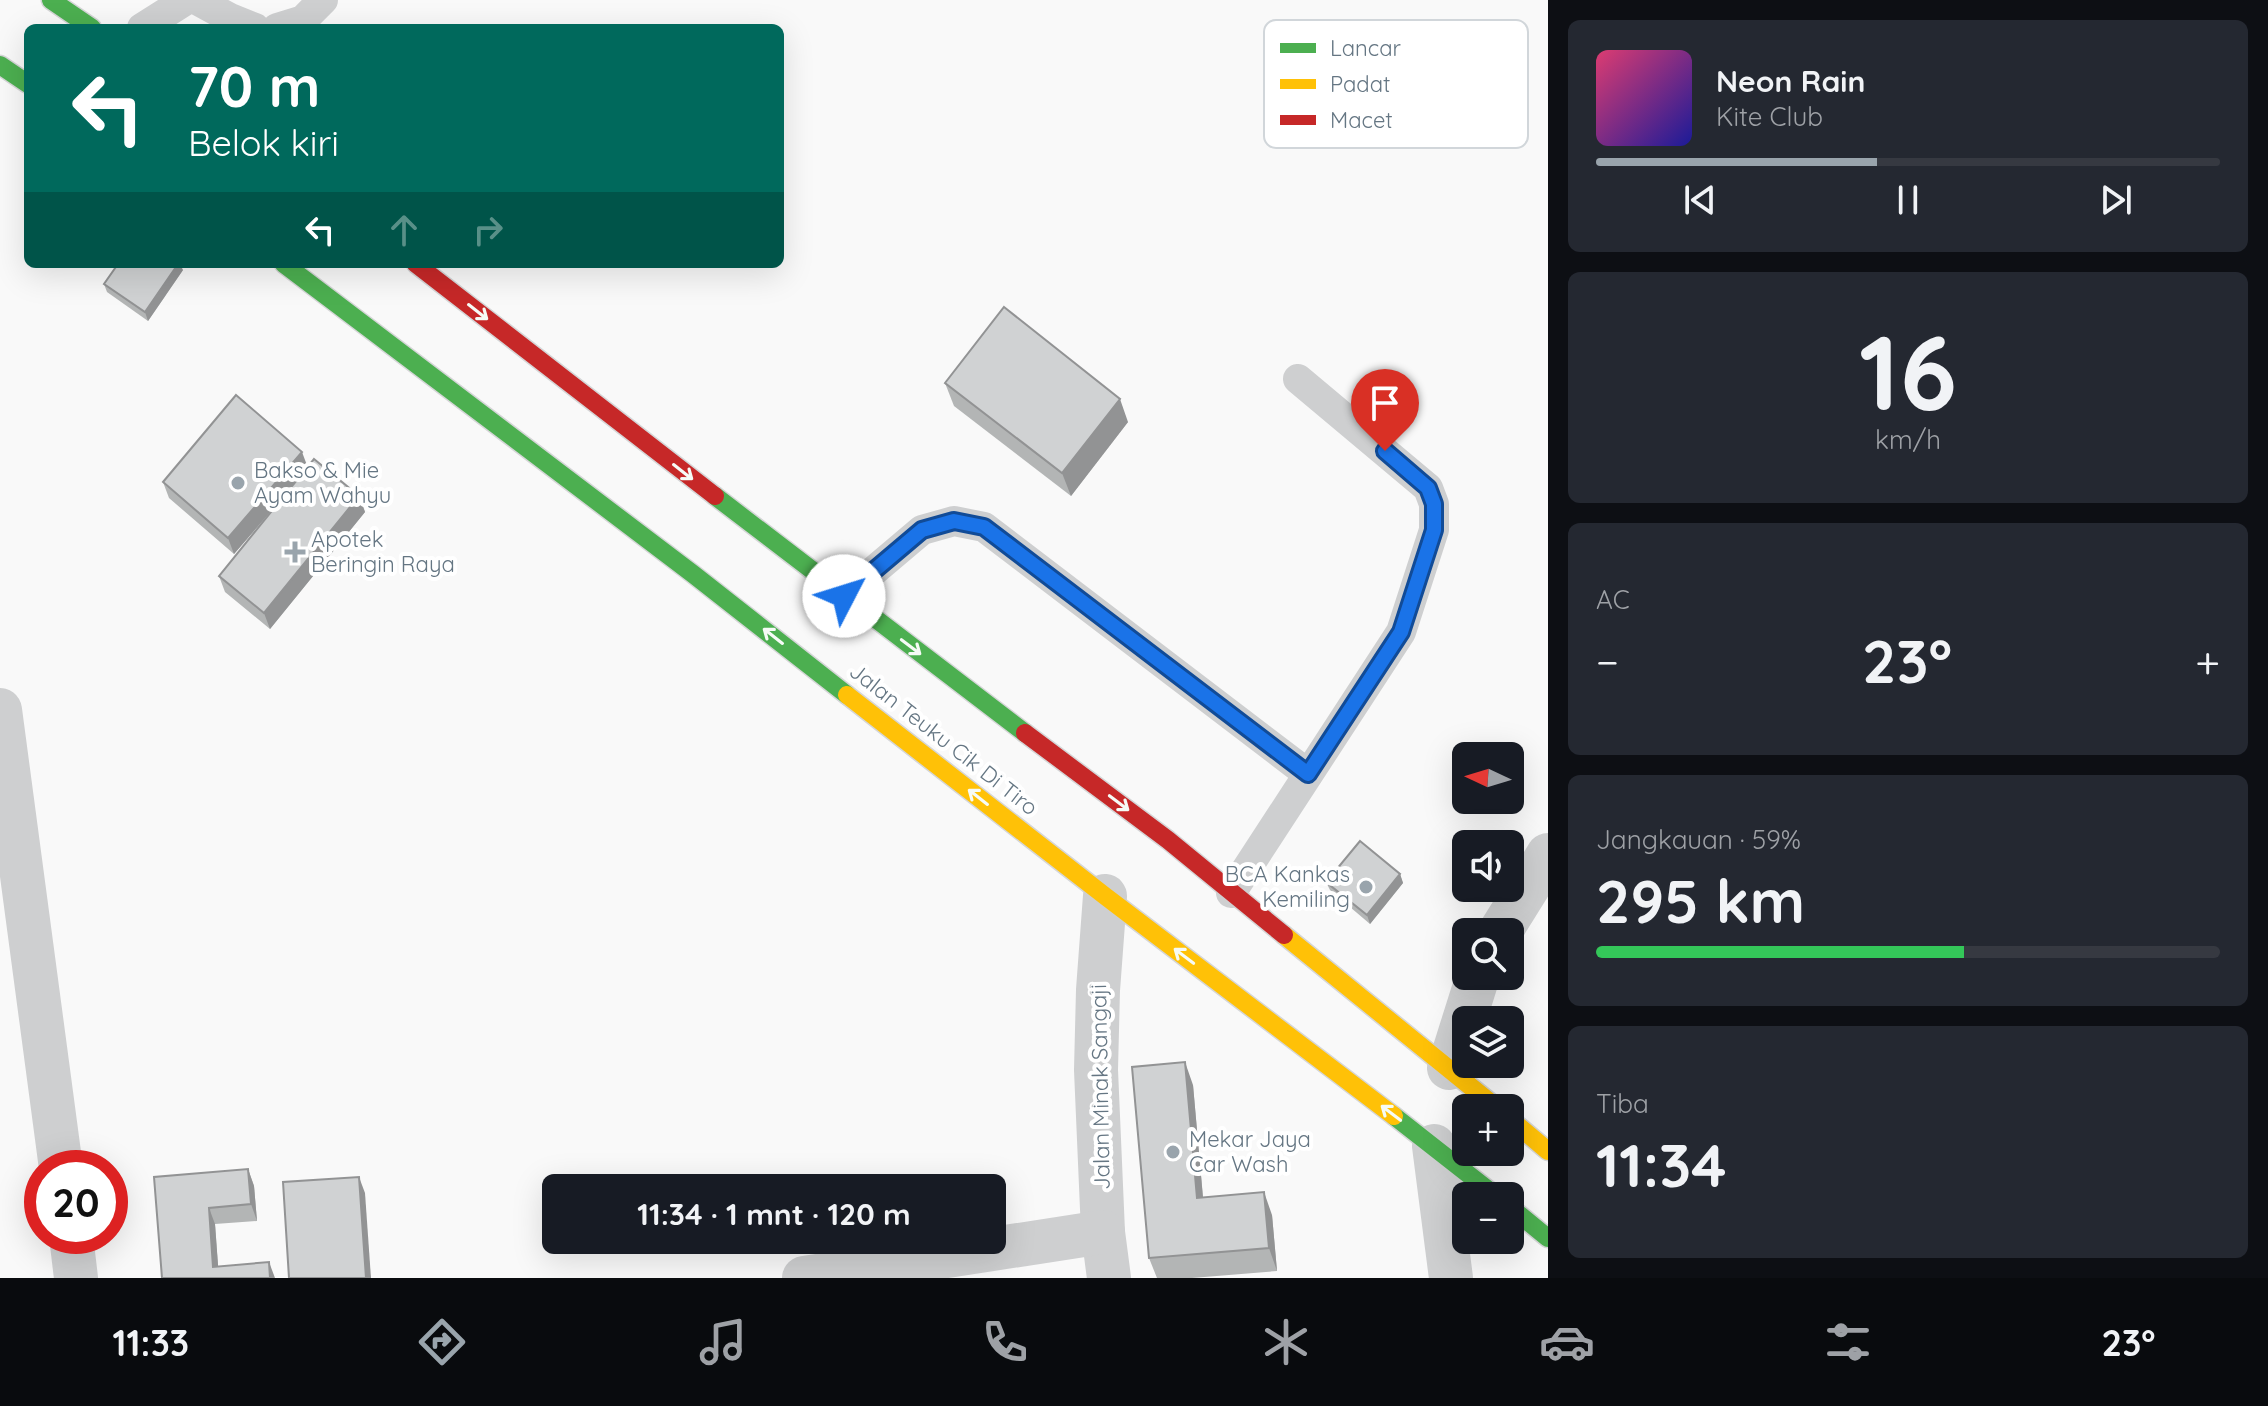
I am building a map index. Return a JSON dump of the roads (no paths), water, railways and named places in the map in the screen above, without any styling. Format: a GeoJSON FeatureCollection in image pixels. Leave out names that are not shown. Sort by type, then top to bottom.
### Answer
{"type":"FeatureCollection","features":[{"type":"Feature","properties":{"kind":"street"},"geometry":{"type":"LineString","coordinates":[[51,0],[86,24]]}},
{"type":"Feature","properties":{"kind":"street"},"geometry":{"type":"LineString","coordinates":[[0,65],[24,81]]}},
{"type":"Feature","properties":{"kind":"street","name":"Jalan Teuku Cik Di Tiro"},"geometry":{"type":"LineString","coordinates":[[289,268],[693,574],[1105,896],[1479,1182]]}},
{"type":"Feature","properties":{"kind":"street"},"geometry":{"type":"LineString","coordinates":[[421,268],[844,596],[1168,840],[1480,1094]]}},
{"type":"Feature","properties":{"kind":"street"},"geometry":{"type":"LineString","coordinates":[[0,710],[59,1150]]}},
{"type":"Feature","properties":{"kind":"street"},"geometry":{"type":"LineString","coordinates":[[1509,918],[1548,855]]}},
{"type":"Feature","properties":{"kind":"street","name":"Jalan Minak Sangaji"},"geometry":{"type":"LineString","coordinates":[[1105,896],[1096,1070],[1103,1232],[1109,1278]]}},
{"type":"Feature","properties":{"kind":"street"},"geometry":{"type":"LineString","coordinates":[[1449,1068],[1474,990]]}},
{"type":"Feature","properties":{"kind":"street"},"geometry":{"type":"LineString","coordinates":[[1524,1131],[1548,1151]]}},
{"type":"Feature","properties":{"kind":"street"},"geometry":{"type":"LineString","coordinates":[[1434,1146],[1451,1278]]}},
{"type":"Feature","properties":{"kind":"street"},"geometry":{"type":"LineString","coordinates":[[1524,1218],[1548,1238]]}},
{"type":"Feature","properties":{"kind":"street"},"geometry":{"type":"LineString","coordinates":[[804,1278],[1103,1232]]}},
{"type":"Feature","properties":{"kind":"street"},"geometry":{"type":"LineString","coordinates":[[73,1254],[76,1278]]}},
{"type":"Feature","properties":{"kind":"lane"},"geometry":{"type":"LineString","coordinates":[[148,24],[186,0]]}},
{"type":"Feature","properties":{"kind":"lane"},"geometry":{"type":"LineString","coordinates":[[197,0],[245,24]]}},
{"type":"Feature","properties":{"kind":"lane"},"geometry":{"type":"LineString","coordinates":[[290,24],[303,20],[323,0]]}},
{"type":"Feature","properties":{"kind":"lane"},"geometry":{"type":"LineString","coordinates":[[1231,893],[1401,632],[1434,530],[1434,504],[1428,488],[1298,379]]}},
{"type":"Feature","properties":{"kind":"lane"},"geometry":{"type":"LineString","coordinates":[[844,596],[922,530],[954,521],[984,527],[1308,774]]}},
{"type":"Feature","properties":{"kind":"place","name":"Bakso & Mie Ayam Wahyu"},"geometry":{"type":"Point","coordinates":[238,483]}},
{"type":"Feature","properties":{"kind":"place","name":"Apotek Beringin Raya"},"geometry":{"type":"Point","coordinates":[295,552]}},
{"type":"Feature","properties":{"kind":"place","name":"BCA Kankas Kemiling"},"geometry":{"type":"Point","coordinates":[1366,887]}},
{"type":"Feature","properties":{"kind":"place","name":"Mekar Jaya Car Wash"},"geometry":{"type":"Point","coordinates":[1173,1152]}}]}
